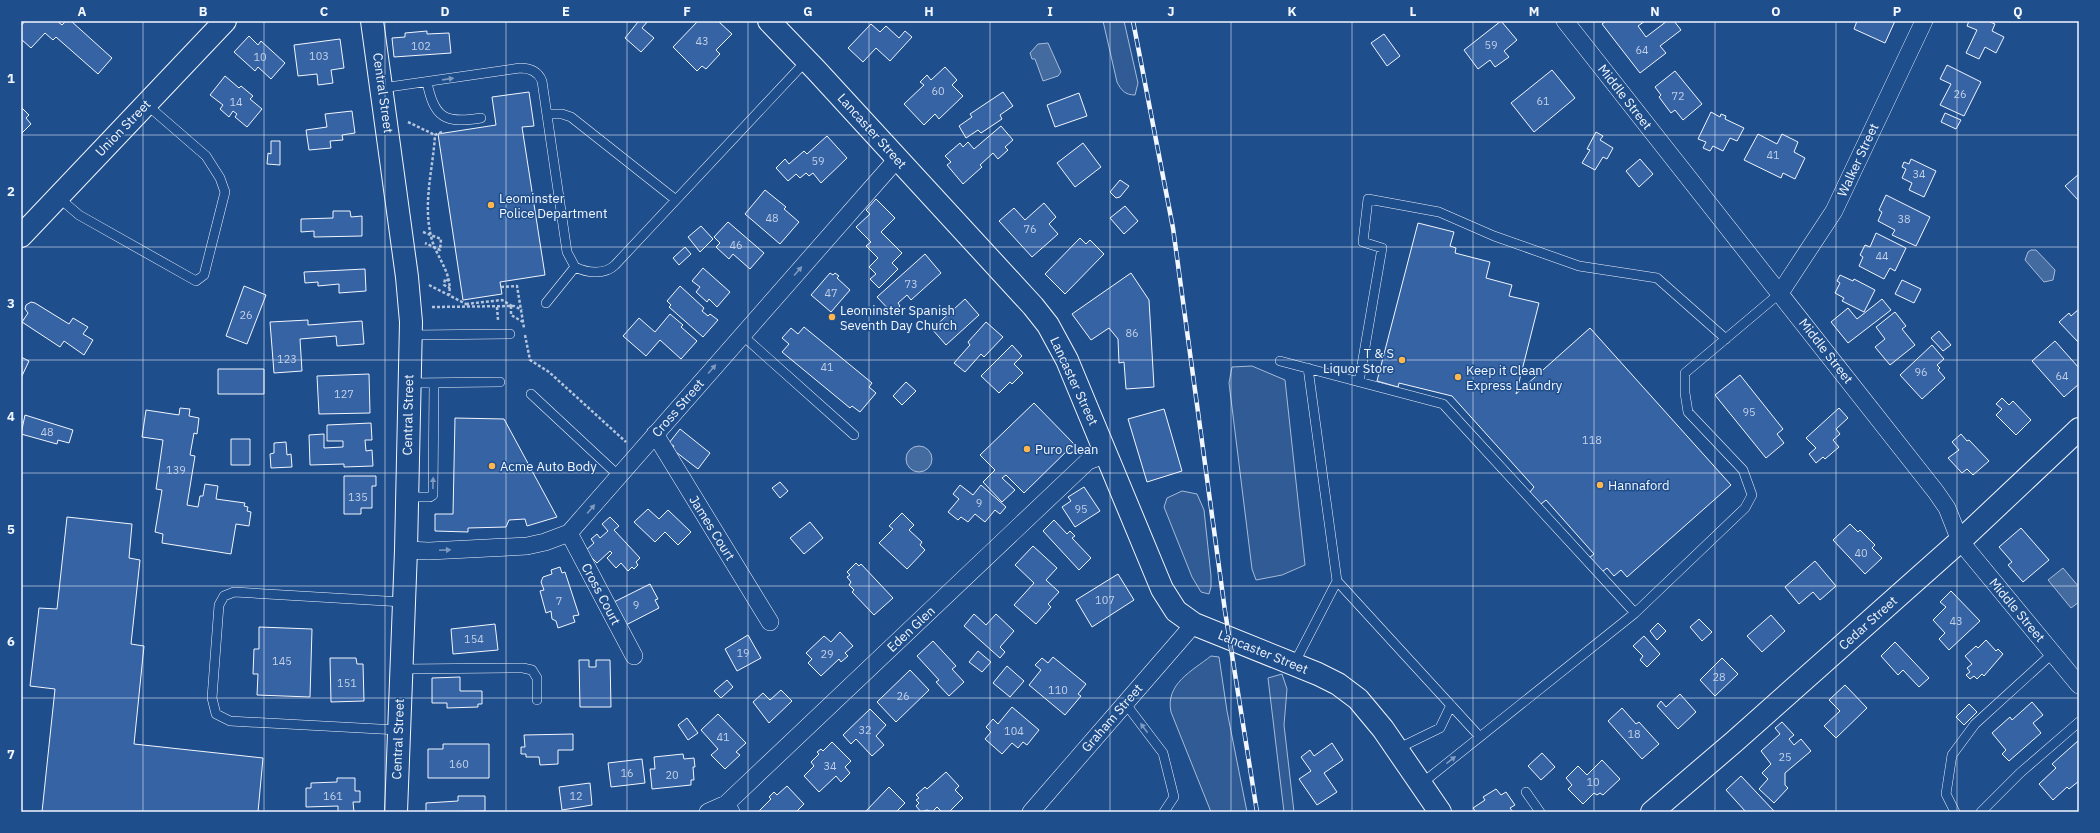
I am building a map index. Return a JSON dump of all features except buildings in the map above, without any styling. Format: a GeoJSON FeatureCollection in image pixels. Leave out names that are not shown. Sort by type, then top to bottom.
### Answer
{"type":"FeatureCollection","features":[{"type":"Feature","properties":{"kind":"main road","name":"Union Street"},"geometry":{"type":"LineString","coordinates":[[21,236],[225,21]]}},
{"type":"Feature","properties":{"kind":"main road","name":"Central Street"},"geometry":{"type":"LineString","coordinates":[[372,21],[407,276],[410,335],[406,550],[400,669],[396,812]]}},
{"type":"Feature","properties":{"kind":"main road","name":"Lancaster Street"},"geometry":{"type":"LineString","coordinates":[[769,21],[807,60],[1033,306],[1048,325],[1067,360],[1162,589],[1176,611],[1194,624],[1294,664],[1338,684],[1358,700],[1383,729],[1440,812]]}},
{"type":"Feature","properties":{"kind":"main road","name":"Cedar Street"},"geometry":{"type":"LineString","coordinates":[[1652,812],[1736,741],[1960,541],[2079,429]]}},
{"type":"Feature","properties":{"kind":"street","name":"Middle Street"},"geometry":{"type":"LineString","coordinates":[[1565,21],[1936,492],[1947,508],[1960,541],[2079,685]]}},
{"type":"Feature","properties":{"kind":"street","name":"Walker Street"},"geometry":{"type":"LineString","coordinates":[[1780,293],[1834,211],[1924,21]]}},
{"type":"Feature","properties":{"kind":"street","name":"Cross Street"},"geometry":{"type":"LineString","coordinates":[[406,550],[429,551],[527,546],[545,542],[569,533],[897,159]]}},
{"type":"Feature","properties":{"kind":"street","name":"James Court"},"geometry":{"type":"LineString","coordinates":[[655,434],[770,622]]}},
{"type":"Feature","properties":{"kind":"street","name":"Eden Glen"},"geometry":{"type":"LineString","coordinates":[[708,812],[728,808],[1088,461],[1107,454]]}},
{"type":"Feature","properties":{"kind":"street","name":"Cross Court"},"geometry":{"type":"LineString","coordinates":[[569,533],[634,656]]}},
{"type":"Feature","properties":{"kind":"street","name":"Graham Street"},"geometry":{"type":"LineString","coordinates":[[1031,812],[1194,624]]}},
{"type":"Feature","properties":{"kind":"lane"},"geometry":{"type":"LineString","coordinates":[[575,267],[594,271],[611,269],[807,60]]}},
{"type":"Feature","properties":{"kind":"lane"},"geometry":{"type":"LineString","coordinates":[[382,88],[520,68],[531,69],[540,76],[542,81],[567,252],[575,267]]}},
{"type":"Feature","properties":{"kind":"lane"},"geometry":{"type":"LineString","coordinates":[[427,82],[432,104],[442,116],[455,120],[481,118]]}},
{"type":"Feature","properties":{"kind":"lane"},"geometry":{"type":"LineString","coordinates":[[58,197],[79,215],[196,281],[204,275],[225,192],[220,178],[206,156],[146,104]]}},
{"type":"Feature","properties":{"kind":"lane"},"geometry":{"type":"LineString","coordinates":[[547,114],[562,114],[571,117],[676,200]]}},
{"type":"Feature","properties":{"kind":"lane"},"geometry":{"type":"LineString","coordinates":[[1360,382],[1382,248],[1362,242],[1368,199],[1439,212],[1494,236],[1579,266],[1657,278],[1726,339]]}},
{"type":"Feature","properties":{"kind":"lane"},"geometry":{"type":"LineString","coordinates":[[546,303],[575,267]]}},
{"type":"Feature","properties":{"kind":"lane"},"geometry":{"type":"LineString","coordinates":[[1421,784],[1635,614],[1745,508],[1752,495],[1743,470],[1688,412],[1685,373],[1780,293]]}},
{"type":"Feature","properties":{"kind":"lane"},"geometry":{"type":"LineString","coordinates":[[410,335],[510,334]]}},
{"type":"Feature","properties":{"kind":"lane"},"geometry":{"type":"LineString","coordinates":[[742,335],[854,435]]}},
{"type":"Feature","properties":{"kind":"lane"},"geometry":{"type":"LineString","coordinates":[[1280,361],[1443,404],[1635,614]]}},
{"type":"Feature","properties":{"kind":"lane"},"geometry":{"type":"LineString","coordinates":[[1308,368],[1337,581],[1480,737]]}},
{"type":"Feature","properties":{"kind":"lane"},"geometry":{"type":"LineString","coordinates":[[409,383],[500,382]]}},
{"type":"Feature","properties":{"kind":"lane"},"geometry":{"type":"LineString","coordinates":[[407,497],[430,497],[433,495],[434,383]]}},
{"type":"Feature","properties":{"kind":"lane"},"geometry":{"type":"LineString","coordinates":[[531,394],[619,476]]}},
{"type":"Feature","properties":{"kind":"lane"},"geometry":{"type":"LineString","coordinates":[[1294,664],[1337,581]]}},
{"type":"Feature","properties":{"kind":"lane"},"geometry":{"type":"LineString","coordinates":[[398,730],[230,721],[216,714],[212,698],[219,605],[224,596],[234,592],[403,602]]}},
{"type":"Feature","properties":{"kind":"lane"},"geometry":{"type":"LineString","coordinates":[[1955,812],[1946,794],[1952,755],[1975,724],[2053,653]]}},
{"type":"Feature","properties":{"kind":"lane"},"geometry":{"type":"LineString","coordinates":[[400,669],[523,668],[532,670],[537,678],[537,700]]}},
{"type":"Feature","properties":{"kind":"lane"},"geometry":{"type":"LineString","coordinates":[[1125,703],[1163,753],[1174,797],[1164,812]]}},
{"type":"Feature","properties":{"kind":"lane"},"geometry":{"type":"LineString","coordinates":[[1397,749],[1440,728],[1451,705]]}},
{"type":"Feature","properties":{"kind":"lane"},"geometry":{"type":"LineString","coordinates":[[1981,812],[2020,773],[2079,722]]}},
{"type":"Feature","properties":{"kind":"lane"},"geometry":{"type":"LineString","coordinates":[[1526,792],[1540,812]]}},
{"type":"Feature","properties":{"kind":"path"},"geometry":{"type":"LineString","coordinates":[[408,122],[435,135],[444,132]]}},
{"type":"Feature","properties":{"kind":"path"},"geometry":{"type":"LineString","coordinates":[[435,135],[432,172],[427,200],[431,235],[434,247],[449,281],[449,295]]}},
{"type":"Feature","properties":{"kind":"path"},"geometry":{"type":"LineString","coordinates":[[423,232],[441,239],[440,250],[425,243]]}},
{"type":"Feature","properties":{"kind":"path"},"geometry":{"type":"LineString","coordinates":[[449,281],[445,279],[444,285],[450,288]]}},
{"type":"Feature","properties":{"kind":"path"},"geometry":{"type":"LineString","coordinates":[[429,285],[471,307]]}},
{"type":"Feature","properties":{"kind":"path"},"geometry":{"type":"LineString","coordinates":[[501,288],[518,286],[530,360],[549,372],[627,443]]}},
{"type":"Feature","properties":{"kind":"path"},"geometry":{"type":"LineString","coordinates":[[466,304],[502,300],[522,310]]}},
{"type":"Feature","properties":{"kind":"path"},"geometry":{"type":"LineString","coordinates":[[432,307],[512,306]]}},
{"type":"Feature","properties":{"kind":"path"},"geometry":{"type":"LineString","coordinates":[[512,306],[511,315],[523,322]]}},
{"type":"Feature","properties":{"kind":"shaded area"},"geometry":{"type":"Polygon","coordinates":[[[1103,21],[1124,21],[1138,83],[1135,95],[1124,92],[1117,82],[1103,21]]]}},
{"type":"Feature","properties":{"kind":"shaded area"},"geometry":{"type":"Polygon","coordinates":[[[1048,43],[1061,72],[1058,76],[1043,81],[1035,59],[1032,59],[1030,53],[1038,44],[1048,43]]]}},
{"type":"Feature","properties":{"kind":"shaded area"},"geometry":{"type":"Polygon","coordinates":[[[2031,250],[2036,250],[2055,270],[2053,280],[2044,282],[2025,260],[2028,252],[2031,250]]]}},
{"type":"Feature","properties":{"kind":"shaded area"},"geometry":{"type":"Polygon","coordinates":[[[1252,366],[1285,380],[1305,565],[1282,575],[1256,580],[1252,569],[1229,383],[1232,367],[1252,366]]]}},
{"type":"Feature","properties":{"kind":"shaded area"},"geometry":{"type":"Polygon","coordinates":[[[919,446],[928,450],[932,459],[928,468],[919,472],[910,468],[906,459],[910,450],[919,446]]]}},
{"type":"Feature","properties":{"kind":"shaded area"},"geometry":{"type":"Polygon","coordinates":[[[1182,491],[1197,494],[1204,510],[1211,576],[1211,587],[1209,594],[1201,592],[1192,577],[1164,507],[1167,498],[1182,491]]]}},
{"type":"Feature","properties":{"kind":"shaded area"},"geometry":{"type":"Polygon","coordinates":[[[2063,568],[2079,587],[2079,602],[2071,608],[2048,580],[2063,568]]]}},
{"type":"Feature","properties":{"kind":"shaded area"},"geometry":{"type":"Polygon","coordinates":[[[1211,656],[1219,657],[1227,711],[1247,812],[1211,812],[1171,712],[1170,702],[1176,686],[1188,673],[1211,656]]]}},
{"type":"Feature","properties":{"kind":"shaded area"},"geometry":{"type":"Polygon","coordinates":[[[1282,674],[1287,689],[1284,725],[1294,812],[1284,812],[1268,678],[1282,674]]]}},
{"type":"Feature","properties":{"kind":"railway"},"geometry":{"type":"LineString","coordinates":[[1133,21],[1173,228],[1225,611],[1257,812]]}},
{"type":"Feature","properties":{"kind":"place","name":"Leominster Police Department"},"geometry":{"type":"Point","coordinates":[491,205]}},
{"type":"Feature","properties":{"kind":"place","name":"Leominster Spanish Seventh Day Church"},"geometry":{"type":"Point","coordinates":[832,317]}},
{"type":"Feature","properties":{"kind":"place","name":"T & S Liquor Store"},"geometry":{"type":"Point","coordinates":[1402,360]}},
{"type":"Feature","properties":{"kind":"place","name":"Keep it Clean Express Laundry"},"geometry":{"type":"Point","coordinates":[1458,377]}},
{"type":"Feature","properties":{"kind":"place","name":"Puro Clean"},"geometry":{"type":"Point","coordinates":[1027,449]}},
{"type":"Feature","properties":{"kind":"place","name":"Acme Auto Body"},"geometry":{"type":"Point","coordinates":[492,466]}},
{"type":"Feature","properties":{"kind":"place","name":"Hannaford"},"geometry":{"type":"Point","coordinates":[1600,485]}}]}
